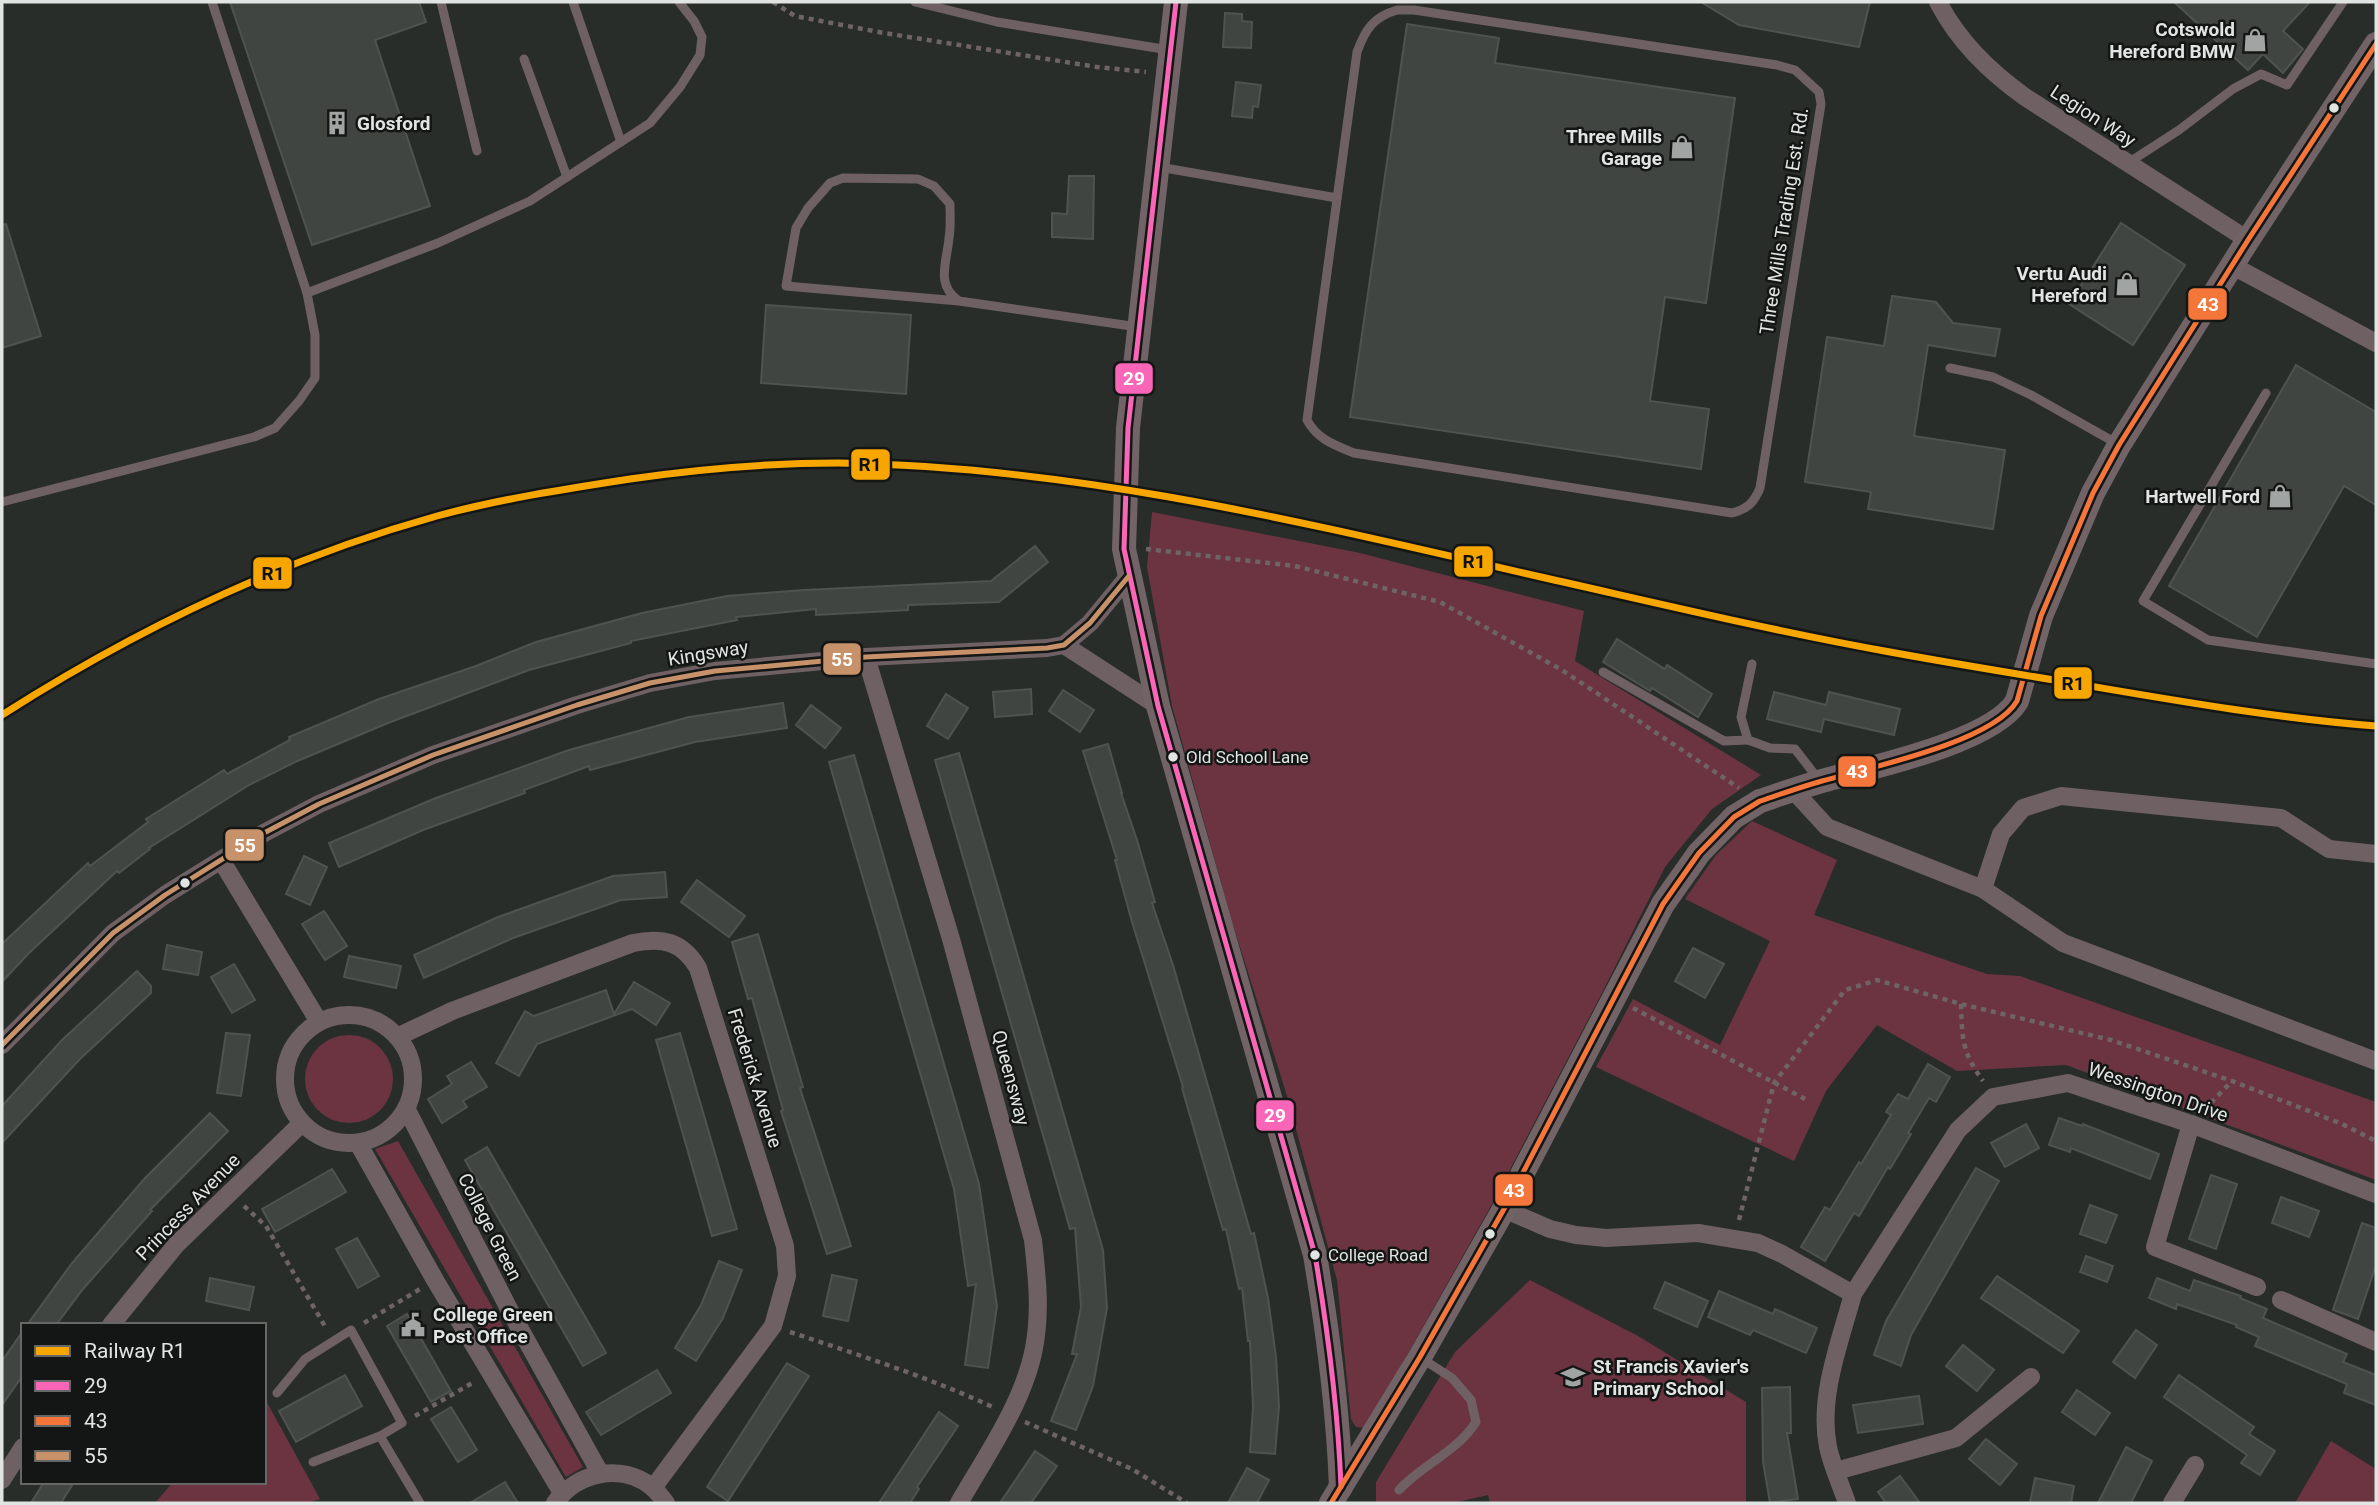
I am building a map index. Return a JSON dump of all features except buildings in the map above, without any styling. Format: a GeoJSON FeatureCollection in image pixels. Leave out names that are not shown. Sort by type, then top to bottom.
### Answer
{"type":"FeatureCollection","features":[{"type":"Feature","properties":{"kind":"street"},"geometry":{"type":"LineString","coordinates":[[1176,2],[1129,428],[1124,540],[1128,577],[1158,706],[1315,1255],[1332,1363],[1336,1495]]}},
{"type":"Feature","properties":{"kind":"street","name":"Legion Way"},"geometry":{"type":"LineString","coordinates":[[1938,2],[1970,51],[1996,76],[2248,240]]}},
{"type":"Feature","properties":{"kind":"street"},"geometry":{"type":"LineString","coordinates":[[1336,1495],[1420,1357],[1504,1209],[1663,904],[1699,853],[1734,817],[1760,801],[1945,745],[2002,718],[2012,709],[2017,701],[2041,616],[2093,493],[2119,445],[2376,44]]}},
{"type":"Feature","properties":{"kind":"street"},"geometry":{"type":"LineString","coordinates":[[2232,266],[2376,343]]}},
{"type":"Feature","properties":{"kind":"street"},"geometry":{"type":"LineString","coordinates":[[1128,577],[1104,608],[1065,645],[1158,706]]}},
{"type":"Feature","properties":{"kind":"street","name":"Kingsway"},"geometry":{"type":"LineString","coordinates":[[2,1045],[113,933],[166,895],[264,833],[319,804],[433,755],[577,705],[650,683],[715,671],[866,657],[1065,645]]}},
{"type":"Feature","properties":{"kind":"street","name":"Queensway"},"geometry":{"type":"LineString","coordinates":[[866,657],[951,939],[1033,1240],[1038,1277],[1038,1315],[1034,1349],[1023,1384],[993,1446],[958,1503]]}},
{"type":"Feature","properties":{"kind":"street"},"geometry":{"type":"LineString","coordinates":[[1793,790],[1826,827],[1983,889],[2063,943],[2376,1061]]}},
{"type":"Feature","properties":{"kind":"street"},"geometry":{"type":"LineString","coordinates":[[1983,889],[2001,834],[2023,808],[2060,796],[2281,818],[2329,849],[2376,854]]}},
{"type":"Feature","properties":{"kind":"street"},"geometry":{"type":"LineString","coordinates":[[222,860],[319,1022]]}},
{"type":"Feature","properties":{"kind":"street","name":"Frederick Avenue"},"geometry":{"type":"LineString","coordinates":[[397,1037],[452,1011],[633,943],[653,939],[674,944],[690,954],[698,968],[785,1246],[787,1276],[772,1326],[653,1488]]}},
{"type":"Feature","properties":{"kind":"street"},"geometry":{"type":"LineString","coordinates":[[341,1015],[363,1016],[378,1022],[397,1037],[409,1056],[413,1072],[406,1108],[397,1121],[382,1134],[358,1143],[336,1142],[313,1133],[294,1114],[286,1096],[286,1062],[306,1030],[319,1022],[341,1015]]}},
{"type":"Feature","properties":{"kind":"street","name":"Wessington Drive"},"geometry":{"type":"LineString","coordinates":[[1993,1097],[2068,1083],[2191,1124],[2376,1194]]}},
{"type":"Feature","properties":{"kind":"street"},"geometry":{"type":"LineString","coordinates":[[1847,1503],[1828,1447],[1826,1413],[1835,1358],[1853,1294],[1958,1130],[1993,1097]]}},
{"type":"Feature","properties":{"kind":"street","name":"College Green"},"geometry":{"type":"LineString","coordinates":[[406,1108],[509,1309],[600,1473]]}},
{"type":"Feature","properties":{"kind":"street","name":"Princess Avenue"},"geometry":{"type":"LineString","coordinates":[[113,1323],[176,1245],[302,1123]]}},
{"type":"Feature","properties":{"kind":"street"},"geometry":{"type":"LineString","coordinates":[[2191,1124],[2155,1247],[2257,1287]]}},
{"type":"Feature","properties":{"kind":"street"},"geometry":{"type":"LineString","coordinates":[[358,1143],[559,1498],[580,1480],[600,1473],[627,1475],[653,1488],[666,1503]]}},
{"type":"Feature","properties":{"kind":"street"},"geometry":{"type":"LineString","coordinates":[[1504,1209],[1550,1229],[1576,1235],[1606,1238],[1698,1233],[1758,1243],[1853,1294]]}},
{"type":"Feature","properties":{"kind":"street"},"geometry":{"type":"LineString","coordinates":[[2281,1300],[2376,1342]]}},
{"type":"Feature","properties":{"kind":"street"},"geometry":{"type":"LineString","coordinates":[[1836,1471],[1956,1438],[2031,1377]]}},
{"type":"Feature","properties":{"kind":"street"},"geometry":{"type":"LineString","coordinates":[[2,1480],[21,1450]]}},
{"type":"Feature","properties":{"kind":"street"},"geometry":{"type":"LineString","coordinates":[[2172,1503],[2195,1465]]}},
{"type":"Feature","properties":{"kind":"lane"},"geometry":{"type":"LineString","coordinates":[[2,502],[254,437],[275,428],[315,378],[315,335],[306,293],[212,2]]}},
{"type":"Feature","properties":{"kind":"lane"},"geometry":{"type":"LineString","coordinates":[[441,2],[477,151]]}},
{"type":"Feature","properties":{"kind":"lane"},"geometry":{"type":"LineString","coordinates":[[573,2],[621,142]]}},
{"type":"Feature","properties":{"kind":"lane"},"geometry":{"type":"LineString","coordinates":[[306,293],[438,243],[530,201],[650,123],[680,87],[700,55],[702,37],[694,21],[679,2]]}},
{"type":"Feature","properties":{"kind":"lane"},"geometry":{"type":"LineString","coordinates":[[915,2],[1169,62]]}},
{"type":"Feature","properties":{"kind":"lane"},"geometry":{"type":"LineString","coordinates":[[2128,163],[2179,130],[2233,89],[2261,74],[2287,85],[2343,2]]}},
{"type":"Feature","properties":{"kind":"lane","name":"Three Mills Trading Est. Rd."},"geometry":{"type":"LineString","coordinates":[[1397,10],[1427,12],[1777,65],[1795,71],[1810,81],[1819,92],[1821,104],[1760,488],[1754,501],[1743,510],[1732,513],[1354,453],[1321,438],[1312,430],[1307,420],[1337,198],[1357,52],[1363,33],[1383,14],[1397,10]]}},
{"type":"Feature","properties":{"kind":"lane"},"geometry":{"type":"LineString","coordinates":[[524,59],[567,177]]}},
{"type":"Feature","properties":{"kind":"lane"},"geometry":{"type":"LineString","coordinates":[[1158,167],[1337,198]]}},
{"type":"Feature","properties":{"kind":"lane"},"geometry":{"type":"LineString","coordinates":[[959,301],[950,295],[944,270],[950,237],[950,204],[934,187],[918,179],[843,178],[830,183],[808,208],[796,229],[786,286],[959,301],[1139,327]]}},
{"type":"Feature","properties":{"kind":"lane"},"geometry":{"type":"LineString","coordinates":[[1950,369],[1993,377],[2031,395],[2119,445]]}},
{"type":"Feature","properties":{"kind":"lane"},"geometry":{"type":"LineString","coordinates":[[2266,393],[2143,601],[2208,640],[2376,664]]}},
{"type":"Feature","properties":{"kind":"lane"},"geometry":{"type":"LineString","coordinates":[[1748,740],[1741,717],[1752,664]]}},
{"type":"Feature","properties":{"kind":"lane"},"geometry":{"type":"LineString","coordinates":[[1603,672],[1724,741],[1748,740],[1770,747],[1795,749],[1820,782]]}},
{"type":"Feature","properties":{"kind":"lane"},"geometry":{"type":"LineString","coordinates":[[277,1393],[305,1359],[351,1330],[402,1423],[380,1436],[313,1462]]}},
{"type":"Feature","properties":{"kind":"lane"},"geometry":{"type":"LineString","coordinates":[[1399,1490],[1412,1476],[1467,1437],[1476,1422],[1471,1400],[1452,1378],[1420,1357]]}},
{"type":"Feature","properties":{"kind":"lane"},"geometry":{"type":"LineString","coordinates":[[380,1436],[420,1503]]}},
{"type":"Feature","properties":{"kind":"path"},"geometry":{"type":"LineString","coordinates":[[773,2],[795,16],[1097,67],[1169,62]]}},
{"type":"Feature","properties":{"kind":"path"},"geometry":{"type":"LineString","coordinates":[[1124,540],[1295,566],[1440,602],[1562,670],[1760,801]]}},
{"type":"Feature","properties":{"kind":"path"},"geometry":{"type":"LineString","coordinates":[[1734,1238],[1774,1083],[1845,990],[1877,980],[1961,1004],[2111,1040],[2232,1081],[2343,1124],[2376,1141]]}},
{"type":"Feature","properties":{"kind":"path"},"geometry":{"type":"LineString","coordinates":[[1615,999],[1805,1099]]}},
{"type":"Feature","properties":{"kind":"path"},"geometry":{"type":"LineString","coordinates":[[1961,1004],[1962,1038],[1969,1061],[1993,1097]]}},
{"type":"Feature","properties":{"kind":"path"},"geometry":{"type":"LineString","coordinates":[[2191,1124],[2232,1081]]}},
{"type":"Feature","properties":{"kind":"path"},"geometry":{"type":"LineString","coordinates":[[229,1193],[266,1226],[334,1341]]}},
{"type":"Feature","properties":{"kind":"path"},"geometry":{"type":"LineString","coordinates":[[351,1330],[435,1280]]}},
{"type":"Feature","properties":{"kind":"path"},"geometry":{"type":"LineString","coordinates":[[772,1326],[952,1388],[1132,1469],[1187,1503]]}},
{"type":"Feature","properties":{"kind":"path"},"geometry":{"type":"LineString","coordinates":[[402,1423],[490,1373]]}},
{"type":"Feature","properties":{"kind":"shaded area"},"geometry":{"type":"Polygon","coordinates":[[[1152,512],[1360,553],[1584,611],[1575,661],[1761,775],[1712,809],[1665,867],[1492,1204],[1366,1428],[1356,1427],[1351,1419],[1337,1280],[1287,1096],[1230,915],[1172,706],[1147,567],[1152,512]]]}},
{"type":"Feature","properties":{"kind":"shaded area"},"geometry":{"type":"Polygon","coordinates":[[[1752,821],[1837,860],[1814,915],[1987,974],[2020,976],[2376,1102],[2376,1180],[2066,1065],[1957,1071],[1877,1025],[1826,1091],[1794,1161],[1596,1067],[1633,999],[1720,1045],[1770,941],[1685,899],[1716,855],[1752,821]]]}},
{"type":"Feature","properties":{"kind":"shaded area"},"geometry":{"type":"Polygon","coordinates":[[[349,1035],[374,1042],[386,1054],[393,1079],[386,1104],[374,1116],[349,1123],[324,1116],[312,1104],[305,1079],[312,1054],[324,1042],[349,1035]]]}},
{"type":"Feature","properties":{"kind":"shaded area"},"geometry":{"type":"Polygon","coordinates":[[[398,1141],[583,1467],[566,1477],[375,1149],[398,1141]]]}},
{"type":"Feature","properties":{"kind":"shaded area","name":"St Francis Xavier's Primary School"},"geometry":{"type":"Polygon","coordinates":[[[1530,1280],[1638,1336],[1746,1402],[1746,1503],[1490,1503],[1488,1495],[1453,1503],[1376,1503],[1376,1482],[1455,1352],[1530,1280]]]}},
{"type":"Feature","properties":{"kind":"shaded area"},"geometry":{"type":"Polygon","coordinates":[[[266,1401],[320,1499],[308,1503],[155,1503],[171,1484],[266,1484],[266,1401]]]}},
{"type":"Feature","properties":{"kind":"shaded area"},"geometry":{"type":"Polygon","coordinates":[[[2331,1441],[2376,1469],[2376,1503],[2295,1503],[2331,1441]]]}},
{"type":"Feature","properties":{"kind":"rail line","name":"R1"},"geometry":{"type":"LineString","coordinates":[[2,715],[105,654],[212,599],[267,575],[379,533],[485,504],[630,479],[734,467],[838,463],[927,467],[1105,486],[1280,518],[1846,644],[2223,708],[2376,726]]}},
{"type":"Feature","properties":{"kind":"transit line","name":"29"},"geometry":{"type":"LineString","coordinates":[[1176,2],[1128,428],[1124,549],[1158,706],[1315,1255],[1332,1371],[1341,1487]]}},
{"type":"Feature","properties":{"kind":"transit line","name":"43"},"geometry":{"type":"LineString","coordinates":[[1331,1503],[1420,1357],[1504,1209],[1663,904],[1699,853],[1734,817],[1760,801],[1957,741],[2004,716],[2017,701],[2041,616],[2093,493],[2119,445],[2376,44]]}},
{"type":"Feature","properties":{"kind":"transit line","name":"55"},"geometry":{"type":"LineString","coordinates":[[2,1045],[113,933],[165,895],[264,833],[319,804],[433,755],[577,705],[650,683],[715,671],[866,657],[1064,645],[1090,623],[1128,577]]}},
{"type":"Feature","properties":{"kind":"place","name":"Cotswold Hereford BMW"},"geometry":{"type":"Point","coordinates":[2255,40]}},
{"type":"Feature","properties":{"kind":"place","name":"Glosford"},"geometry":{"type":"Point","coordinates":[337,123]}},
{"type":"Feature","properties":{"kind":"place","name":"Three Mills Garage"},"geometry":{"type":"Point","coordinates":[1682,147]}},
{"type":"Feature","properties":{"kind":"place","name":"Vertu Audi Hereford"},"geometry":{"type":"Point","coordinates":[2127,284]}},
{"type":"Feature","properties":{"kind":"place","name":"Hartwell Ford"},"geometry":{"type":"Point","coordinates":[2280,496]}},
{"type":"Feature","properties":{"kind":"place","name":"Old School Lane"},"geometry":{"type":"Point","coordinates":[1173,757]}},
{"type":"Feature","properties":{"kind":"place","name":"College Road"},"geometry":{"type":"Point","coordinates":[1315,1255]}},
{"type":"Feature","properties":{"kind":"place","name":"College Green Post Office"},"geometry":{"type":"Point","coordinates":[413,1325]}},
{"type":"Feature","properties":{"kind":"place","name":"St Francis Xavier's Primary School"},"geometry":{"type":"Point","coordinates":[1573,1377]}}]}
